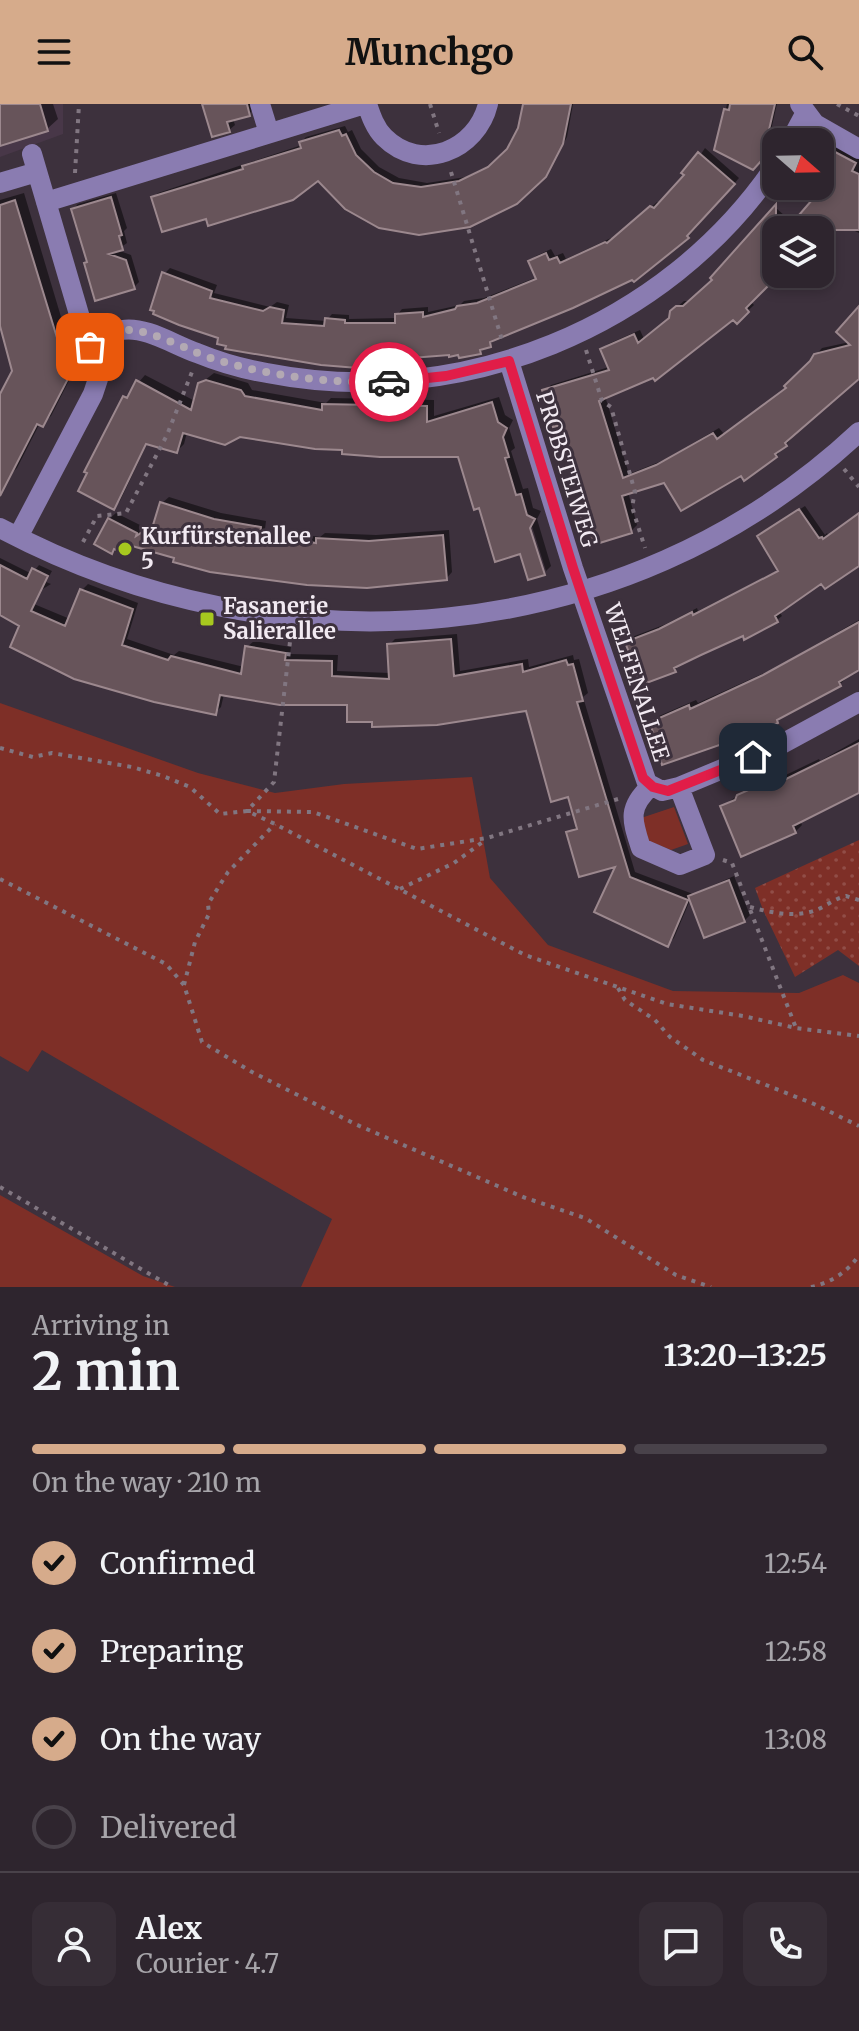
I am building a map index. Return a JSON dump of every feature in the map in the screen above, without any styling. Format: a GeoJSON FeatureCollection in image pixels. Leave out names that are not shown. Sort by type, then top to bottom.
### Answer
{"type":"FeatureCollection","features":[{"type":"Feature","properties":{"kind":"street"},"geometry":{"type":"LineString","coordinates":[[260,104],[269,133]]}},
{"type":"Feature","properties":{"kind":"street"},"geometry":{"type":"LineString","coordinates":[[46,202],[366,104],[376,127],[394,145],[421,155],[445,152],[470,138],[480,125],[488,104]]}},
{"type":"Feature","properties":{"kind":"street"},"geometry":{"type":"LineString","coordinates":[[795,128],[802,109],[820,128],[859,149]]}},
{"type":"Feature","properties":{"kind":"street"},"geometry":{"type":"LineString","coordinates":[[0,183],[35,163],[98,375],[95,390],[9,532],[72,563],[136,587],[231,611],[293,619],[369,623],[444,618],[526,605],[581,590],[697,544],[802,479],[859,432]]}},
{"type":"Feature","properties":{"kind":"street"},"geometry":{"type":"LineString","coordinates":[[90,347],[113,333],[133,330],[263,373],[346,383],[423,379],[473,371],[509,361],[580,333],[655,289],[694,258],[762,182]]}},
{"type":"Feature","properties":{"kind":"street","name":"PROBSTEIWEG"},"geometry":{"type":"LineString","coordinates":[[509,361],[581,590]]}},
{"type":"Feature","properties":{"kind":"street","name":"WELFENALLEE"},"geometry":{"type":"LineString","coordinates":[[581,590],[649,788]]}},
{"type":"Feature","properties":{"kind":"street","name":"WELFENALLEE"},"geometry":{"type":"LineString","coordinates":[[649,788],[663,791],[679,787],[780,745],[859,702]]}},
{"type":"Feature","properties":{"kind":"street","name":"WELFENALLEE"},"geometry":{"type":"LineString","coordinates":[[649,788],[639,797],[631,817],[641,848],[680,865],[705,855],[679,787]]}},
{"type":"Feature","properties":{"kind":"path"},"geometry":{"type":"LineString","coordinates":[[75,193],[79,104]]}},
{"type":"Feature","properties":{"kind":"path"},"geometry":{"type":"LineString","coordinates":[[430,104],[509,361]]}},
{"type":"Feature","properties":{"kind":"path"},"geometry":{"type":"LineString","coordinates":[[837,104],[859,116]]}},
{"type":"Feature","properties":{"kind":"path"},"geometry":{"type":"LineString","coordinates":[[580,333],[602,401],[611,407],[635,492],[632,507],[650,565]]}},
{"type":"Feature","properties":{"kind":"path"},"geometry":{"type":"LineString","coordinates":[[72,563],[97,516],[126,513],[174,421],[198,354]]}},
{"type":"Feature","properties":{"kind":"path"},"geometry":{"type":"LineString","coordinates":[[247,811],[274,782],[293,619]]}},
{"type":"Feature","properties":{"kind":"path"},"geometry":{"type":"LineString","coordinates":[[0,748],[33,757],[52,753],[132,767],[190,787],[220,814],[247,811],[313,812],[417,849],[487,838],[649,788]]}},
{"type":"Feature","properties":{"kind":"path"},"geometry":{"type":"LineString","coordinates":[[247,811],[525,955],[667,1004],[796,1028],[859,1036]]}},
{"type":"Feature","properties":{"kind":"path"},"geometry":{"type":"LineString","coordinates":[[184,985],[195,942],[209,914],[208,904],[228,872],[275,824]]}},
{"type":"Feature","properties":{"kind":"path"},"geometry":{"type":"LineString","coordinates":[[400,889],[454,863],[487,838]]}},
{"type":"Feature","properties":{"kind":"path"},"geometry":{"type":"LineString","coordinates":[[705,855],[732,863],[796,1028]]}},
{"type":"Feature","properties":{"kind":"path"},"geometry":{"type":"LineString","coordinates":[[0,879],[166,964],[184,985],[202,1042],[252,1072],[355,1124],[523,1197],[585,1218],[676,1275],[711,1287]]}},
{"type":"Feature","properties":{"kind":"path"},"geometry":{"type":"LineString","coordinates":[[750,907],[794,914],[808,913],[836,898],[846,896],[859,900]]}},
{"type":"Feature","properties":{"kind":"path"},"geometry":{"type":"LineString","coordinates":[[616,986],[625,1000],[655,1020],[670,1037],[703,1060],[814,1104],[859,1126]]}},
{"type":"Feature","properties":{"kind":"path"},"geometry":{"type":"LineString","coordinates":[[0,1187],[172,1287]]}},
{"type":"Feature","properties":{"kind":"path"},"geometry":{"type":"LineString","coordinates":[[811,1287],[834,1278],[852,1266],[859,1255]]}},
{"type":"Feature","properties":{"kind":"shaded area"},"geometry":{"type":"Polygon","coordinates":[[[0,104],[63,104],[63,134],[0,157],[0,104]]]}},
{"type":"Feature","properties":{"kind":"shaded area"},"geometry":{"type":"Polygon","coordinates":[[[0,703],[198,773],[275,793],[344,784],[472,777],[490,878],[548,945],[673,991],[799,993],[843,975],[859,983],[859,1287],[301,1287],[332,1219],[42,1050],[28,1072],[0,1056],[0,703]]]}},
{"type":"Feature","properties":{"kind":"shaded area"},"geometry":{"type":"Polygon","coordinates":[[[674,807],[688,844],[671,850],[649,841],[641,818],[674,807]]]}},
{"type":"Feature","properties":{"kind":"shaded area"},"geometry":{"type":"Polygon","coordinates":[[[859,840],[859,966],[838,950],[795,977],[755,888],[859,840]]]}},
{"type":"Feature","properties":{"kind":"shaded area"},"geometry":{"type":"Polygon","coordinates":[[[0,1195],[143,1276],[175,1287],[0,1287],[0,1195]]]}},
{"type":"Feature","properties":{"kind":"building"},"geometry":{"type":"Polygon","coordinates":[[[0,104],[40,104],[48,131],[0,146],[0,104]]]}},
{"type":"Feature","properties":{"kind":"building"},"geometry":{"type":"Polygon","coordinates":[[[202,104],[247,104],[250,116],[227,122],[230,132],[212,137],[202,104]]]}},
{"type":"Feature","properties":{"kind":"building"},"geometry":{"type":"Polygon","coordinates":[[[523,104],[571,104],[563,144],[546,177],[517,204],[470,227],[419,235],[379,228],[345,209],[318,181],[293,200],[208,226],[206,219],[162,232],[151,197],[243,169],[242,166],[301,148],[299,142],[339,130],[342,136],[346,134],[356,155],[374,172],[393,183],[421,187],[459,181],[488,167],[507,149],[518,128],[523,104]]]}},
{"type":"Feature","properties":{"kind":"building"},"geometry":{"type":"Polygon","coordinates":[[[730,104],[775,104],[769,128],[762,128],[762,160],[753,170],[714,150],[724,109],[729,110],[730,104]]]}},
{"type":"Feature","properties":{"kind":"building"},"geometry":{"type":"Polygon","coordinates":[[[834,151],[856,163],[852,171],[859,174],[859,230],[834,230],[834,216],[798,216],[812,200],[834,200],[834,151]]]}},
{"type":"Feature","properties":{"kind":"building"},"geometry":{"type":"Polygon","coordinates":[[[698,152],[735,184],[687,236],[689,238],[634,282],[632,280],[490,342],[491,347],[480,350],[481,354],[459,358],[458,355],[449,355],[398,359],[398,363],[393,365],[358,368],[321,365],[225,349],[226,346],[217,344],[218,338],[179,325],[150,310],[162,272],[212,291],[210,298],[263,311],[270,307],[284,310],[282,323],[324,326],[325,318],[345,320],[345,323],[395,323],[395,314],[423,312],[423,317],[477,303],[536,279],[528,261],[546,253],[549,260],[557,257],[560,263],[607,243],[650,206],[654,208],[684,175],[681,173],[698,152]]]}},
{"type":"Feature","properties":{"kind":"building"},"geometry":{"type":"Polygon","coordinates":[[[111,197],[123,250],[109,254],[126,260],[135,289],[95,301],[71,209],[111,197]]]}},
{"type":"Feature","properties":{"kind":"building"},"geometry":{"type":"Polygon","coordinates":[[[15,200],[69,377],[43,427],[37,424],[0,496],[0,394],[12,371],[0,326],[0,205],[15,200]]]}},
{"type":"Feature","properties":{"kind":"building"},"geometry":{"type":"Polygon","coordinates":[[[776,204],[776,216],[765,216],[776,204]]]}},
{"type":"Feature","properties":{"kind":"building"},"geometry":{"type":"Polygon","coordinates":[[[762,220],[762,288],[766,288],[746,308],[749,312],[737,324],[733,320],[655,381],[653,378],[599,401],[623,478],[656,465],[713,433],[717,439],[786,388],[784,386],[814,354],[850,345],[836,332],[859,306],[859,379],[785,443],[787,446],[775,454],[777,457],[744,481],[741,476],[681,511],[664,483],[622,496],[632,533],[590,546],[578,508],[584,506],[561,425],[553,427],[542,390],[609,370],[600,349],[634,334],[638,343],[669,318],[670,311],[676,306],[683,306],[712,280],[710,278],[762,220]]]}},
{"type":"Feature","properties":{"kind":"building"},"geometry":{"type":"Polygon","coordinates":[[[136,380],[191,410],[198,383],[206,380],[241,390],[245,396],[322,410],[322,404],[427,406],[427,422],[492,402],[498,422],[507,428],[503,437],[509,457],[505,458],[516,495],[521,494],[527,515],[535,519],[530,528],[545,575],[528,580],[520,554],[495,562],[479,508],[474,510],[458,457],[342,454],[342,450],[315,449],[240,437],[225,445],[183,433],[177,453],[146,444],[114,510],[78,491],[87,473],[84,472],[123,396],[127,398],[136,380]]]}},
{"type":"Feature","properties":{"kind":"building"},"geometry":{"type":"Polygon","coordinates":[[[160,502],[214,519],[261,527],[260,535],[316,543],[316,538],[369,541],[443,535],[447,580],[367,588],[307,585],[210,572],[132,546],[129,554],[114,549],[112,554],[94,544],[108,518],[137,533],[136,536],[153,525],[160,502]]]}},
{"type":"Feature","properties":{"kind":"building"},"geometry":{"type":"Polygon","coordinates":[[[799,509],[819,538],[823,539],[859,513],[859,566],[825,589],[821,584],[775,616],[778,622],[744,640],[743,636],[674,668],[676,672],[641,685],[625,642],[692,612],[693,615],[778,571],[757,536],[799,509]]]}},
{"type":"Feature","properties":{"kind":"building"},"geometry":{"type":"Polygon","coordinates":[[[0,565],[27,579],[32,568],[48,576],[31,611],[65,626],[80,589],[133,609],[122,645],[168,660],[171,656],[241,674],[245,646],[286,653],[285,660],[332,661],[332,676],[389,679],[387,644],[451,639],[454,676],[522,664],[523,672],[566,660],[568,665],[573,664],[583,701],[577,702],[630,877],[688,900],[668,947],[594,912],[615,867],[579,877],[566,832],[577,829],[568,797],[551,802],[526,711],[437,725],[372,727],[372,722],[347,722],[347,705],[280,705],[220,695],[216,715],[154,702],[74,679],[10,647],[19,626],[0,615],[0,565]]]}},
{"type":"Feature","properties":{"kind":"building"},"geometry":{"type":"Polygon","coordinates":[[[859,622],[859,670],[839,682],[841,686],[777,720],[778,723],[726,747],[725,743],[662,765],[650,722],[689,705],[690,709],[763,675],[859,622]]]}},
{"type":"Feature","properties":{"kind":"building"},"geometry":{"type":"Polygon","coordinates":[[[859,743],[859,793],[793,826],[796,833],[741,857],[720,806],[735,800],[737,795],[786,779],[859,743]]]}},
{"type":"Feature","properties":{"kind":"building"},"geometry":{"type":"Polygon","coordinates":[[[729,880],[745,922],[704,938],[688,896],[729,880]]]}},
{"type":"Feature","properties":{"kind":"way so far"},"geometry":{"type":"LineString","coordinates":[[90,347],[113,333],[133,330],[263,373],[346,383],[389,382]]}},
{"type":"Feature","properties":{"kind":"place","name":"Kurfürstenallee 5"},"geometry":{"type":"Point","coordinates":[125,549]}},
{"type":"Feature","properties":{"kind":"place","name":"Fasanerie Salierallee"},"geometry":{"type":"Point","coordinates":[207,619]}},
{"type":"Feature","properties":{"kind":"route"},"geometry":{"type":"LineString","coordinates":[[389,382],[446,376],[509,361],[643,778],[653,787],[668,791],[753,757]]}}]}
